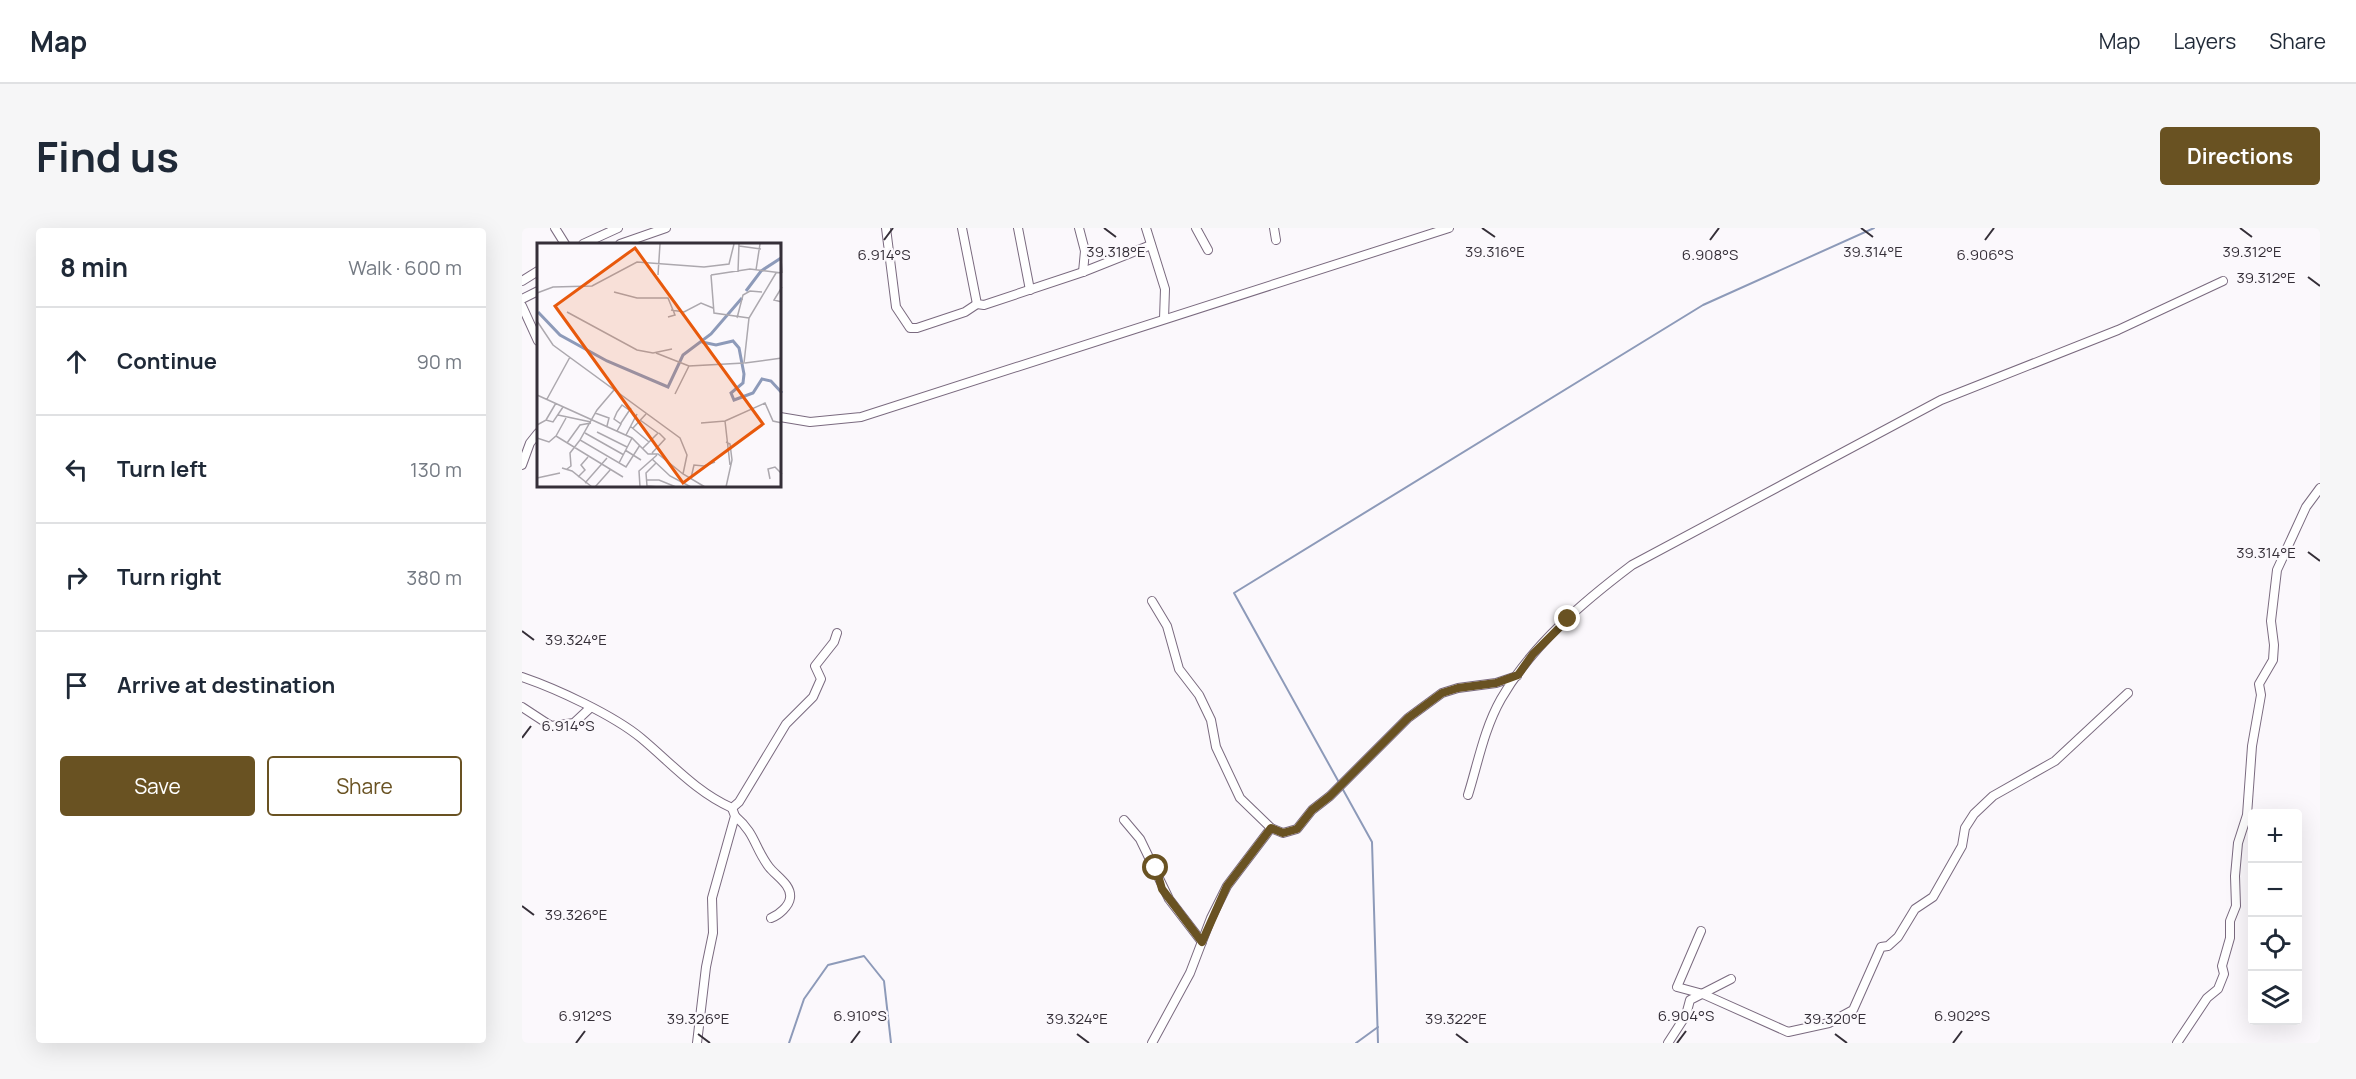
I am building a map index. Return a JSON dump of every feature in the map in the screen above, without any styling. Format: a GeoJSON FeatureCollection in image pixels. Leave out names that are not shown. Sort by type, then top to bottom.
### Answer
{"type":"FeatureCollection","features":[{"type":"Feature","properties":{"kind":"street"},"geometry":{"type":"LineString","coordinates":[[555,228],[563,243]]}},
{"type":"Feature","properties":{"kind":"street"},"geometry":{"type":"LineString","coordinates":[[586,243],[618,228]]}},
{"type":"Feature","properties":{"kind":"street"},"geometry":{"type":"LineString","coordinates":[[623,243],[666,228]]}},
{"type":"Feature","properties":{"kind":"street"},"geometry":{"type":"LineString","coordinates":[[886,228],[896,307],[910,327],[917,328],[965,312],[977,304],[995,303],[1083,273],[1152,245]]}},
{"type":"Feature","properties":{"kind":"street"},"geometry":{"type":"LineString","coordinates":[[962,228],[977,304]]}},
{"type":"Feature","properties":{"kind":"street"},"geometry":{"type":"LineString","coordinates":[[1018,228],[1030,290]]}},
{"type":"Feature","properties":{"kind":"street"},"geometry":{"type":"LineString","coordinates":[[1078,228],[1085,251],[1083,273]]}},
{"type":"Feature","properties":{"kind":"street"},"geometry":{"type":"LineString","coordinates":[[1146,228],[1165,290],[1164,319]]}},
{"type":"Feature","properties":{"kind":"street"},"geometry":{"type":"LineString","coordinates":[[1196,228],[1208,250]]}},
{"type":"Feature","properties":{"kind":"street"},"geometry":{"type":"LineString","coordinates":[[1274,228],[1276,240]]}},
{"type":"Feature","properties":{"kind":"street"},"geometry":{"type":"LineString","coordinates":[[782,417],[810,422],[861,417],[1449,228]]}},
{"type":"Feature","properties":{"kind":"street"},"geometry":{"type":"LineString","coordinates":[[522,281],[537,272]]}},
{"type":"Feature","properties":{"kind":"street"},"geometry":{"type":"LineString","coordinates":[[1468,795],[1489,725],[1501,699],[1518,675],[1551,635],[1602,588],[1632,565],[1941,400],[2118,330],[2223,281]]}},
{"type":"Feature","properties":{"kind":"street"},"geometry":{"type":"LineString","coordinates":[[522,299],[537,292]]}},
{"type":"Feature","properties":{"kind":"street"},"geometry":{"type":"LineString","coordinates":[[522,306],[537,339]]}},
{"type":"Feature","properties":{"kind":"street"},"geometry":{"type":"LineString","coordinates":[[522,465],[530,442],[537,434]]}},
{"type":"Feature","properties":{"kind":"street"},"geometry":{"type":"LineString","coordinates":[[2177,1043],[2207,998],[2218,989],[2224,974],[2222,966],[2230,938],[2230,921],[2236,906],[2235,876],[2238,843],[2247,815],[2252,746],[2261,695],[2259,684],[2273,656],[2271,621],[2277,570],[2306,507],[2320,488]]}},
{"type":"Feature","properties":{"kind":"street"},"geometry":{"type":"LineString","coordinates":[[1152,601],[1167,626],[1179,669],[1199,695],[1211,720],[1216,747],[1240,798],[1271,828],[1283,833],[1297,829],[1312,810],[1330,796],[1408,718],[1442,693],[1458,688],[1496,683],[1518,675]]}},
{"type":"Feature","properties":{"kind":"street"},"geometry":{"type":"LineString","coordinates":[[697,1043],[706,967],[713,933],[712,898],[733,812],[786,724],[817,690],[821,680],[815,666],[834,642],[837,633]]}},
{"type":"Feature","properties":{"kind":"street"},"geometry":{"type":"LineString","coordinates":[[522,677],[628,728],[690,782],[733,812],[750,830],[767,865],[789,888],[791,897],[788,903],[771,918]]}},
{"type":"Feature","properties":{"kind":"street"},"geometry":{"type":"LineString","coordinates":[[1701,931],[1677,987],[1703,994],[1788,1032],[1829,1023],[1853,1010],[1881,947],[1888,946],[1898,938],[1915,909],[1933,897],[1962,846],[1965,828],[1974,814],[1993,796],[2055,761],[2128,693]]}},
{"type":"Feature","properties":{"kind":"street"},"geometry":{"type":"LineString","coordinates":[[522,707],[551,726],[574,723],[590,708]]}},
{"type":"Feature","properties":{"kind":"street"},"geometry":{"type":"LineString","coordinates":[[1124,820],[1140,839],[1156,868],[1166,894],[1202,942]]}},
{"type":"Feature","properties":{"kind":"street"},"geometry":{"type":"LineString","coordinates":[[1152,1043],[1190,973],[1227,886],[1271,828]]}},
{"type":"Feature","properties":{"kind":"street"},"geometry":{"type":"LineString","coordinates":[[1668,1043],[1686,1015],[1690,1000],[1731,979]]}},
{"type":"Feature","properties":{"kind":"waterway"},"geometry":{"type":"LineString","coordinates":[[1378,1043],[1372,842],[1234,593],[1703,305],[1874,228]]}},
{"type":"Feature","properties":{"kind":"waterway"},"geometry":{"type":"LineString","coordinates":[[789,1043],[804,999],[828,965],[864,956],[884,981],[891,1043]]}},
{"type":"Feature","properties":{"kind":"waterway"},"geometry":{"type":"LineString","coordinates":[[1356,1043],[1378,1027]]}},
{"type":"Feature","properties":{"kind":"route"},"geometry":{"type":"LineString","coordinates":[[1156,868],[1162,889],[1202,942],[1227,886],[1271,828],[1283,833],[1297,829],[1312,810],[1330,796],[1408,718],[1442,693],[1458,688],[1496,683],[1518,675],[1533,654],[1568,619]]}}]}
